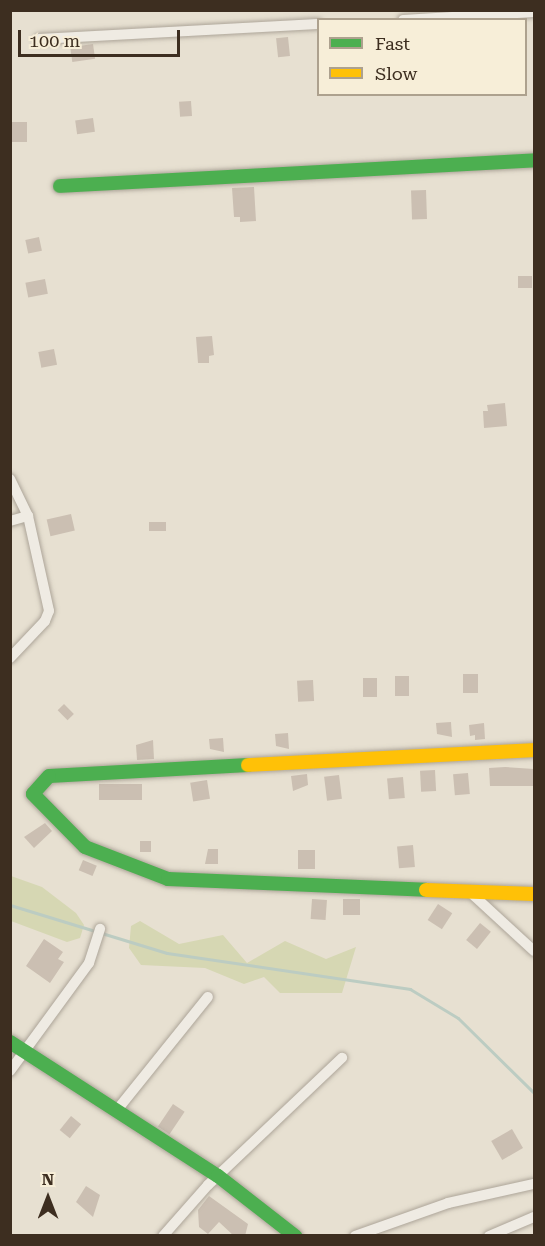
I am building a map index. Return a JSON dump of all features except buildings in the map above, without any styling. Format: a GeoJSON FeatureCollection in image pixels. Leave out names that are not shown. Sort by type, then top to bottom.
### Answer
{"type":"FeatureCollection","features":[{"type":"Feature","properties":{"kind":"street"},"geometry":{"type":"LineString","coordinates":[[436,18],[534,12]]}},
{"type":"Feature","properties":{"kind":"street"},"geometry":{"type":"LineString","coordinates":[[39,39],[317,24]]}},
{"type":"Feature","properties":{"kind":"street"},"geometry":{"type":"LineString","coordinates":[[60,186],[534,160]]}},
{"type":"Feature","properties":{"kind":"street"},"geometry":{"type":"LineString","coordinates":[[10,479],[28,516],[49,611],[45,621],[10,658]]}},
{"type":"Feature","properties":{"kind":"street"},"geometry":{"type":"LineString","coordinates":[[10,520],[28,516]]}},
{"type":"Feature","properties":{"kind":"street"},"geometry":{"type":"LineString","coordinates":[[534,750],[50,776],[33,794],[85,847],[168,879],[534,894]]}},
{"type":"Feature","properties":{"kind":"street"},"geometry":{"type":"LineString","coordinates":[[471,893],[534,951]]}},
{"type":"Feature","properties":{"kind":"street"},"geometry":{"type":"LineString","coordinates":[[10,1071],[89,963],[100,930]]}},
{"type":"Feature","properties":{"kind":"street"},"geometry":{"type":"LineString","coordinates":[[117,1110],[208,997]]}},
{"type":"Feature","properties":{"kind":"street"},"geometry":{"type":"LineString","coordinates":[[10,1042],[218,1176],[295,1236]]}},
{"type":"Feature","properties":{"kind":"street"},"geometry":{"type":"LineString","coordinates":[[163,1236],[218,1176],[342,1058]]}},
{"type":"Feature","properties":{"kind":"street"},"geometry":{"type":"LineString","coordinates":[[355,1236],[448,1203],[534,1184]]}},
{"type":"Feature","properties":{"kind":"street"},"geometry":{"type":"LineString","coordinates":[[489,1236],[534,1217]]}},
{"type":"Feature","properties":{"kind":"green space"},"geometry":{"type":"Polygon","coordinates":[[[11,876],[42,887],[76,913],[84,925],[80,938],[67,942],[11,921],[11,876]]]}},
{"type":"Feature","properties":{"kind":"green space"},"geometry":{"type":"Polygon","coordinates":[[[140,921],[179,944],[223,935],[247,963],[285,941],[326,959],[356,947],[342,993],[280,993],[264,977],[244,984],[205,968],[141,965],[129,948],[131,926],[140,921]]]}},
{"type":"Feature","properties":{"kind":"waterway"},"geometry":{"type":"LineString","coordinates":[[10,905],[167,953],[410,989],[458,1018],[534,1093]]}},
{"type":"Feature","properties":{"kind":"traffic: fast"},"geometry":{"type":"LineString","coordinates":[[60,186],[534,160]]}},
{"type":"Feature","properties":{"kind":"traffic: fast"},"geometry":{"type":"LineString","coordinates":[[248,765],[49,776],[33,794],[85,847],[168,879],[426,890]]}},
{"type":"Feature","properties":{"kind":"traffic: fast"},"geometry":{"type":"LineString","coordinates":[[10,1042],[218,1176],[295,1236]]}},
{"type":"Feature","properties":{"kind":"traffic: slow"},"geometry":{"type":"LineString","coordinates":[[248,765],[534,750]]}},
{"type":"Feature","properties":{"kind":"traffic: slow"},"geometry":{"type":"LineString","coordinates":[[426,890],[534,894]]}}]}
